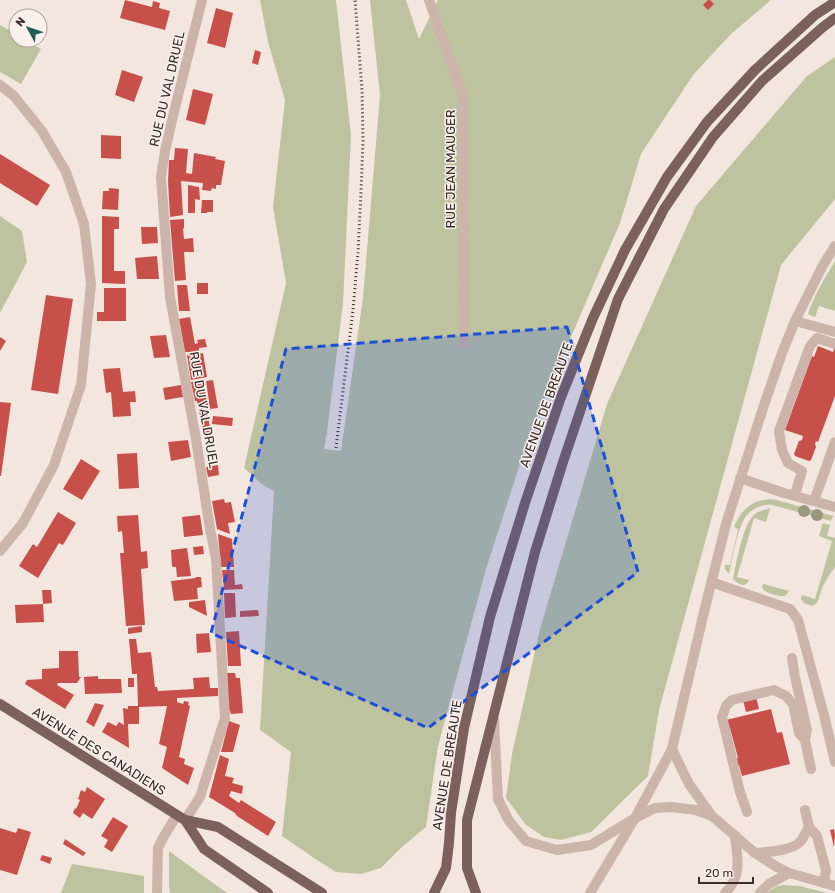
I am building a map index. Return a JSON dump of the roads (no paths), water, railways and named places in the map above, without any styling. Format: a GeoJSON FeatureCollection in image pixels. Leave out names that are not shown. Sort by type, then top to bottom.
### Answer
{"type":"FeatureCollection","features":[{"type":"Feature","properties":{"kind":"main road","name":"AVENUE DE BREAUTE"},"geometry":{"type":"LineString","coordinates":[[434,893],[446,868],[451,813],[464,728],[490,617],[527,496],[561,397],[593,318],[625,250],[667,177],[707,122],[756,70],[815,16],[835,2]]}},
{"type":"Feature","properties":{"kind":"main road"},"geometry":{"type":"LineString","coordinates":[[476,893],[467,868],[467,820],[535,552],[563,462],[618,299],[664,209],[713,137],[762,81],[835,18]]}},
{"type":"Feature","properties":{"kind":"main road","name":"AVENUE DES CANADIENS"},"geometry":{"type":"LineString","coordinates":[[0,704],[181,818],[218,827],[322,893]]}},
{"type":"Feature","properties":{"kind":"main road","name":"AVENUE DES CANADIENS"},"geometry":{"type":"LineString","coordinates":[[181,818],[204,849],[268,893]]}},
{"type":"Feature","properties":{"kind":"street","name":"RUE DU VAL DRUEL"},"geometry":{"type":"LineString","coordinates":[[157,893],[158,848],[164,836],[200,797],[225,718],[216,559],[170,297],[161,177],[174,112],[202,0]]}},
{"type":"Feature","properties":{"kind":"street","name":"RUE JEAN MAUGER"},"geometry":{"type":"LineString","coordinates":[[430,0],[462,96],[464,343]]}},
{"type":"Feature","properties":{"kind":"street"},"geometry":{"type":"LineString","coordinates":[[0,86],[14,96],[42,131],[66,172],[84,224],[91,284],[81,385],[54,465],[23,523],[0,551]]}},
{"type":"Feature","properties":{"kind":"street"},"geometry":{"type":"LineString","coordinates":[[590,893],[635,818],[672,749],[700,625],[726,524],[740,478],[765,401],[795,321],[823,265],[835,246]]}},
{"type":"Feature","properties":{"kind":"street"},"geometry":{"type":"LineString","coordinates":[[795,321],[835,332]]}},
{"type":"Feature","properties":{"kind":"street"},"geometry":{"type":"LineString","coordinates":[[795,496],[802,472],[788,463],[782,450],[778,431],[810,346],[817,338],[835,344]]}},
{"type":"Feature","properties":{"kind":"street"},"geometry":{"type":"LineString","coordinates":[[814,501],[835,442]]}},
{"type":"Feature","properties":{"kind":"street"},"geometry":{"type":"LineString","coordinates":[[740,478],[784,493],[835,507]]}},
{"type":"Feature","properties":{"kind":"street"},"geometry":{"type":"LineString","coordinates":[[712,582],[790,609],[798,620],[824,715],[835,762]]}},
{"type":"Feature","properties":{"kind":"street"},"geometry":{"type":"LineString","coordinates":[[792,658],[807,730],[805,740],[811,769]]}},
{"type":"Feature","properties":{"kind":"street"},"geometry":{"type":"LineString","coordinates":[[747,812],[740,792],[722,717],[726,706],[732,700],[774,690],[786,696],[793,704],[799,733],[805,740]]}},
{"type":"Feature","properties":{"kind":"street"},"geometry":{"type":"LineString","coordinates":[[494,713],[498,799],[509,821],[526,840],[557,850],[591,845],[635,818],[655,808],[670,807],[696,810],[712,816]]}},
{"type":"Feature","properties":{"kind":"street"},"geometry":{"type":"LineString","coordinates":[[672,749],[690,784],[712,816],[755,853],[789,873],[831,884]]}},
{"type":"Feature","properties":{"kind":"street"},"geometry":{"type":"LineString","coordinates":[[805,810],[809,827],[817,836],[831,884]]}},
{"type":"Feature","properties":{"kind":"street"},"geometry":{"type":"LineString","coordinates":[[755,853],[791,847],[801,840],[809,827]]}},
{"type":"Feature","properties":{"kind":"street"},"geometry":{"type":"LineString","coordinates":[[725,893],[735,880],[738,869],[735,835]]}},
{"type":"Feature","properties":{"kind":"street"},"geometry":{"type":"LineString","coordinates":[[760,893],[769,884],[789,873]]}},
{"type":"Feature","properties":{"kind":"railway"},"geometry":{"type":"LineString","coordinates":[[336,448],[353,310],[361,193],[363,141],[362,90],[355,0]]}}]}
